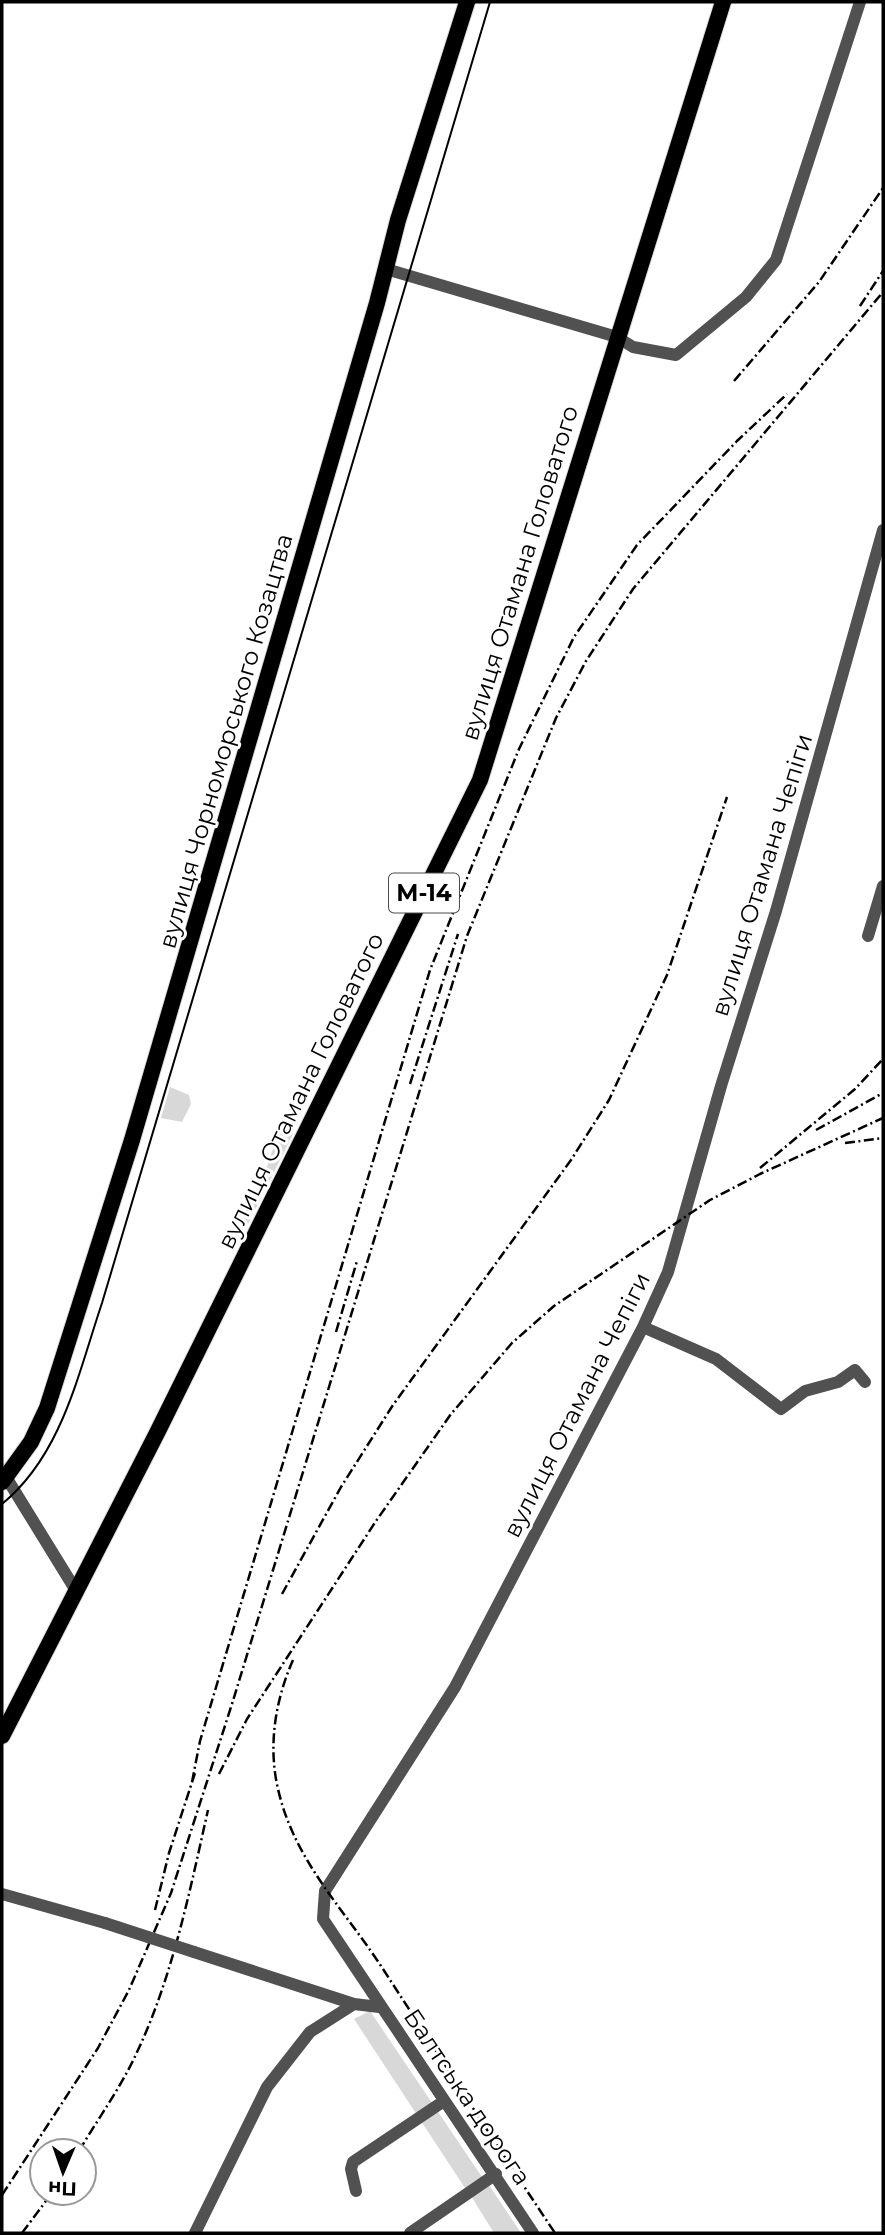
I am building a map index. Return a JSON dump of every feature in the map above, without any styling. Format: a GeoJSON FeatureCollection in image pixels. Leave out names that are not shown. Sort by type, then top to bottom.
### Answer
{"type":"FeatureCollection","features":[{"type":"Feature","properties":{"kind":"main road","name":"вулиця Чорноморського Козацтва"},"geometry":{"type":"LineString","coordinates":[[4,1479],[39,1428],[47,1408],[128,1152],[467,2]]}},
{"type":"Feature","properties":{"kind":"main road","name":"вулиця Отамана Головатого"},"geometry":{"type":"LineString","coordinates":[[2,1736],[158,1431],[480,779],[723,2]]}},
{"type":"Feature","properties":{"kind":"street"},"geometry":{"type":"LineString","coordinates":[[386,270],[617,337],[634,347],[676,355],[746,297],[766,274],[782,247],[860,2]]}},
{"type":"Feature","properties":{"kind":"street","name":"вулиця Отамана Чепіги"},"geometry":{"type":"LineString","coordinates":[[379,2007],[323,1919],[325,1891],[455,1687],[643,1327],[668,1272],[720,1086],[776,911],[883,530]]}},
{"type":"Feature","properties":{"kind":"street"},"geometry":{"type":"LineString","coordinates":[[869,936],[883,886]]}},
{"type":"Feature","properties":{"kind":"street"},"geometry":{"type":"LineString","coordinates":[[643,1327],[716,1359],[781,1409],[805,1391],[838,1382],[855,1370],[865,1382]]}},
{"type":"Feature","properties":{"kind":"street"},"geometry":{"type":"LineString","coordinates":[[4,1479],[75,1589]]}},
{"type":"Feature","properties":{"kind":"street","name":"Балтська дорога"},"geometry":{"type":"LineString","coordinates":[[2,1894],[105,1923],[354,2004],[379,2007],[496,2174],[533,2233]]}},
{"type":"Feature","properties":{"kind":"street"},"geometry":{"type":"LineString","coordinates":[[195,2233],[267,2087],[310,2032],[354,2004]]}},
{"type":"Feature","properties":{"kind":"street"},"geometry":{"type":"LineString","coordinates":[[356,2191],[351,2169],[353,2162],[444,2101]]}},
{"type":"Feature","properties":{"kind":"street"},"geometry":{"type":"LineString","coordinates":[[410,2233],[496,2174]]}},
{"type":"Feature","properties":{"kind":"shaded area"},"geometry":{"type":"Polygon","coordinates":[[[170,1087],[189,1095],[191,1104],[182,1122],[161,1118],[170,1087]]]}},
{"type":"Feature","properties":{"kind":"shaded area"},"geometry":{"type":"Polygon","coordinates":[[[283,1131],[293,1134],[237,1246],[235,1233],[252,1198],[257,1196],[277,1137],[283,1131]]]}},
{"type":"Feature","properties":{"kind":"shaded area"},"geometry":{"type":"Polygon","coordinates":[[[370,2011],[482,2177],[465,2188],[354,2019],[370,2011]]]}},
{"type":"Feature","properties":{"kind":"shaded area"},"geometry":{"type":"Polygon","coordinates":[[[489,2185],[521,2233],[494,2233],[471,2196],[489,2185]]]}},
{"type":"Feature","properties":{"kind":"tram line"},"geometry":{"type":"LineString","coordinates":[[2,1504],[23,1484],[40,1462],[54,1438],[76,1385],[490,2]]}},
{"type":"Feature","properties":{"kind":"railway"},"geometry":{"type":"LineString","coordinates":[[734,381],[819,282],[883,188]]}},
{"type":"Feature","properties":{"kind":"railway"},"geometry":{"type":"LineString","coordinates":[[860,306],[883,271]]}},
{"type":"Feature","properties":{"kind":"railway"},"geometry":{"type":"LineString","coordinates":[[2,2195],[98,2048],[129,1990],[171,1893],[232,1704],[467,936],[556,718],[586,661],[633,589],[883,292]]}},
{"type":"Feature","properties":{"kind":"railway"},"geometry":{"type":"LineString","coordinates":[[192,1782],[200,1741],[430,970],[519,749],[574,637],[637,545],[737,441],[787,394]]}},
{"type":"Feature","properties":{"kind":"railway"},"geometry":{"type":"LineString","coordinates":[[282,1594],[341,1487],[393,1405],[571,1160],[609,1100],[667,975],[727,797]]}},
{"type":"Feature","properties":{"kind":"railway"},"geometry":{"type":"LineString","coordinates":[[410,1084],[458,934]]}},
{"type":"Feature","properties":{"kind":"railway"},"geometry":{"type":"LineString","coordinates":[[760,1168],[855,1089],[883,1059]]}},
{"type":"Feature","properties":{"kind":"railway"},"geometry":{"type":"LineString","coordinates":[[816,1130],[883,1093]]}},
{"type":"Feature","properties":{"kind":"railway"},"geometry":{"type":"LineString","coordinates":[[219,1774],[247,1719],[376,1521],[451,1414],[512,1343],[554,1306],[710,1200],[883,1118]]}},
{"type":"Feature","properties":{"kind":"railway"},"geometry":{"type":"LineString","coordinates":[[845,1143],[883,1138]]}},
{"type":"Feature","properties":{"kind":"railway"},"geometry":{"type":"LineString","coordinates":[[336,1332],[357,1261]]}},
{"type":"Feature","properties":{"kind":"railway"},"geometry":{"type":"LineString","coordinates":[[293,1660],[278,1707],[274,1740],[275,1773],[285,1815],[321,1882],[381,1966],[555,2233]]}},
{"type":"Feature","properties":{"kind":"railway"},"geometry":{"type":"LineString","coordinates":[[155,1910],[169,1853],[195,1773]]}},
{"type":"Feature","properties":{"kind":"railway"},"geometry":{"type":"LineString","coordinates":[[88,2137],[125,2076],[161,1992],[179,1932],[208,1810]]}},
{"type":"Feature","properties":{"kind":"railway"},"geometry":{"type":"LineString","coordinates":[[22,2233],[42,2207]]}}]}
